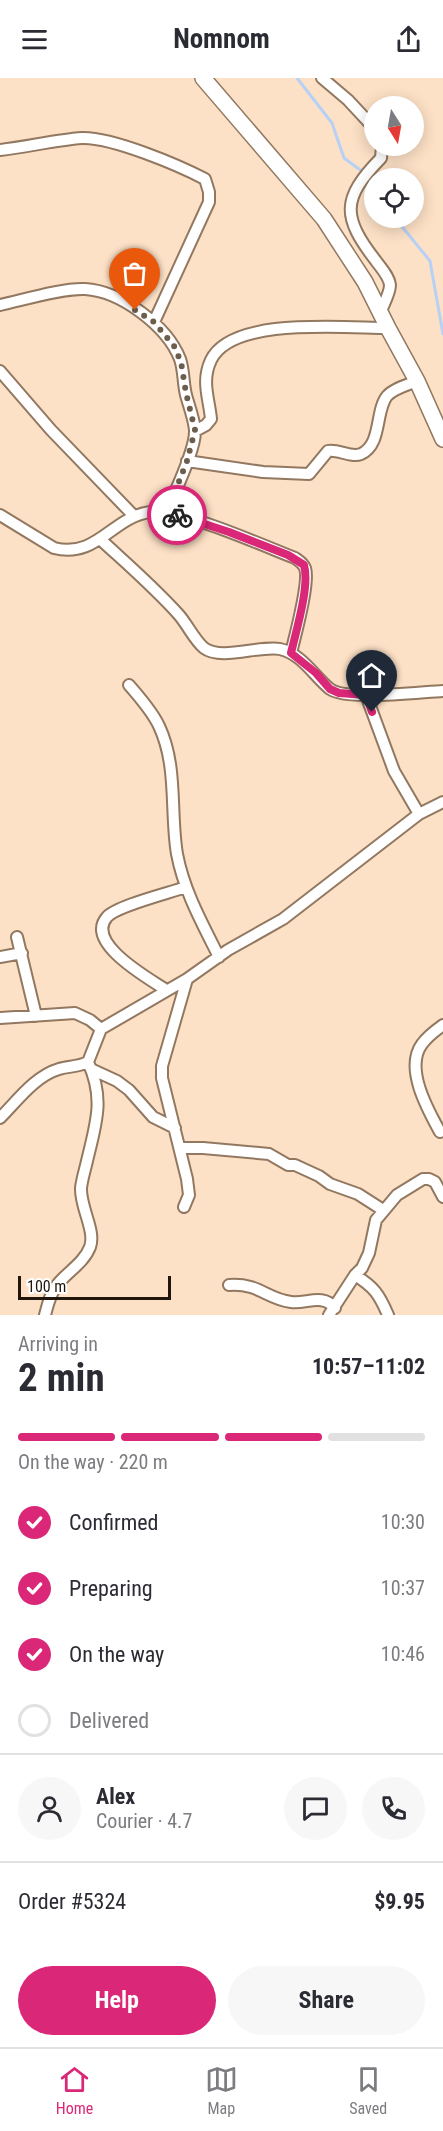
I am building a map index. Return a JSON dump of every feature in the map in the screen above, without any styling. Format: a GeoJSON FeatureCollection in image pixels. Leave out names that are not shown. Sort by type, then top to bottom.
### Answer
{"type":"FeatureCollection","features":[{"type":"Feature","properties":{"kind":"street"},"geometry":{"type":"LineString","coordinates":[[203,78],[324,219],[381,311],[442,433]]}},
{"type":"Feature","properties":{"kind":"street"},"geometry":{"type":"LineString","coordinates":[[322,78],[364,117]]}},
{"type":"Feature","properties":{"kind":"street"},"geometry":{"type":"LineString","coordinates":[[0,150],[85,138],[170,162],[205,179],[209,192],[208,202],[154,322]]}},
{"type":"Feature","properties":{"kind":"street"},"geometry":{"type":"LineString","coordinates":[[381,156],[362,177],[350,202],[351,224],[359,239],[387,275],[390,284],[381,311]]}},
{"type":"Feature","properties":{"kind":"street"},"geometry":{"type":"LineString","coordinates":[[0,305],[83,289],[102,292],[154,322],[174,346],[181,362],[195,430],[187,461],[167,512]]}},
{"type":"Feature","properties":{"kind":"street"},"geometry":{"type":"LineString","coordinates":[[195,430],[206,425],[211,419],[204,384],[211,358],[227,343],[248,333],[270,328],[388,328]]}},
{"type":"Feature","properties":{"kind":"street"},"geometry":{"type":"LineString","coordinates":[[0,371],[51,430],[134,516]]}},
{"type":"Feature","properties":{"kind":"street"},"geometry":{"type":"LineString","coordinates":[[187,461],[263,472],[309,474],[328,451],[356,455],[365,451],[376,435],[382,406],[387,396],[417,381]]}},
{"type":"Feature","properties":{"kind":"street"},"geometry":{"type":"LineString","coordinates":[[0,515],[54,548],[63,550],[94,544],[134,516],[151,512],[167,512],[295,558],[304,565],[306,572],[291,653]]}},
{"type":"Feature","properties":{"kind":"street"},"geometry":{"type":"LineString","coordinates":[[100,539],[179,614],[203,648],[215,653],[278,649],[291,653],[316,673],[330,689],[339,693],[366,695],[443,691]]}},
{"type":"Feature","properties":{"kind":"street"},"geometry":{"type":"LineString","coordinates":[[129,685],[153,714],[165,742],[173,792],[177,853],[186,888],[219,957]]}},
{"type":"Feature","properties":{"kind":"street"},"geometry":{"type":"LineString","coordinates":[[366,695],[394,771],[419,814]]}},
{"type":"Feature","properties":{"kind":"street"},"geometry":{"type":"LineString","coordinates":[[45,1315],[49,1299],[58,1285],[87,1254],[91,1245],[92,1236],[82,1204],[81,1187],[97,1119],[99,1097],[89,1066],[101,1029],[283,919],[419,814],[443,802]]}},
{"type":"Feature","properties":{"kind":"street"},"geometry":{"type":"LineString","coordinates":[[166,990],[113,951],[103,934],[102,926],[107,916],[125,907],[186,888]]}},
{"type":"Feature","properties":{"kind":"street"},"geometry":{"type":"LineString","coordinates":[[16,937],[22,953],[36,1016]]}},
{"type":"Feature","properties":{"kind":"street"},"geometry":{"type":"LineString","coordinates":[[0,957],[22,953]]}},
{"type":"Feature","properties":{"kind":"street"},"geometry":{"type":"LineString","coordinates":[[184,1208],[189,1195],[188,1188],[162,1078],[162,1066],[187,979]]}},
{"type":"Feature","properties":{"kind":"street"},"geometry":{"type":"LineString","coordinates":[[0,1018],[75,1013],[90,1020],[101,1029]]}},
{"type":"Feature","properties":{"kind":"street"},"geometry":{"type":"LineString","coordinates":[[440,1132],[421,1094],[416,1078],[417,1058],[421,1045],[443,1025]]}},
{"type":"Feature","properties":{"kind":"street"},"geometry":{"type":"LineString","coordinates":[[0,1118],[36,1082],[60,1069],[89,1066],[117,1080],[153,1117],[175,1128]]}},
{"type":"Feature","properties":{"kind":"street"},"geometry":{"type":"LineString","coordinates":[[180,1148],[269,1154],[288,1165],[295,1165],[319,1176],[330,1184],[358,1194],[383,1210]]}},
{"type":"Feature","properties":{"kind":"street"},"geometry":{"type":"LineString","coordinates":[[332,1312],[355,1275],[362,1268],[369,1253],[376,1220],[383,1210],[397,1196],[423,1179],[435,1182],[443,1197]]}},
{"type":"Feature","properties":{"kind":"street"},"geometry":{"type":"LineString","coordinates":[[355,1275],[378,1292],[387,1315]]}},
{"type":"Feature","properties":{"kind":"street"},"geometry":{"type":"LineString","coordinates":[[229,1285],[243,1284],[290,1302],[324,1300],[330,1303],[332,1312]]}},
{"type":"Feature","properties":{"kind":"waterway"},"geometry":{"type":"LineString","coordinates":[[297,78],[332,123],[344,158],[363,172]]}},
{"type":"Feature","properties":{"kind":"waterway"},"geometry":{"type":"LineString","coordinates":[[403,228],[430,261],[443,334]]}},
{"type":"Feature","properties":{"kind":"way so far"},"geometry":{"type":"LineString","coordinates":[[135,310],[154,322],[174,346],[181,362],[195,430],[194,441],[167,512],[177,515]]}},
{"type":"Feature","properties":{"kind":"route"},"geometry":{"type":"LineString","coordinates":[[177,515],[288,555],[304,565],[306,572],[301,607],[291,653],[316,673],[330,689],[348,695],[366,695],[372,712]]}}]}
